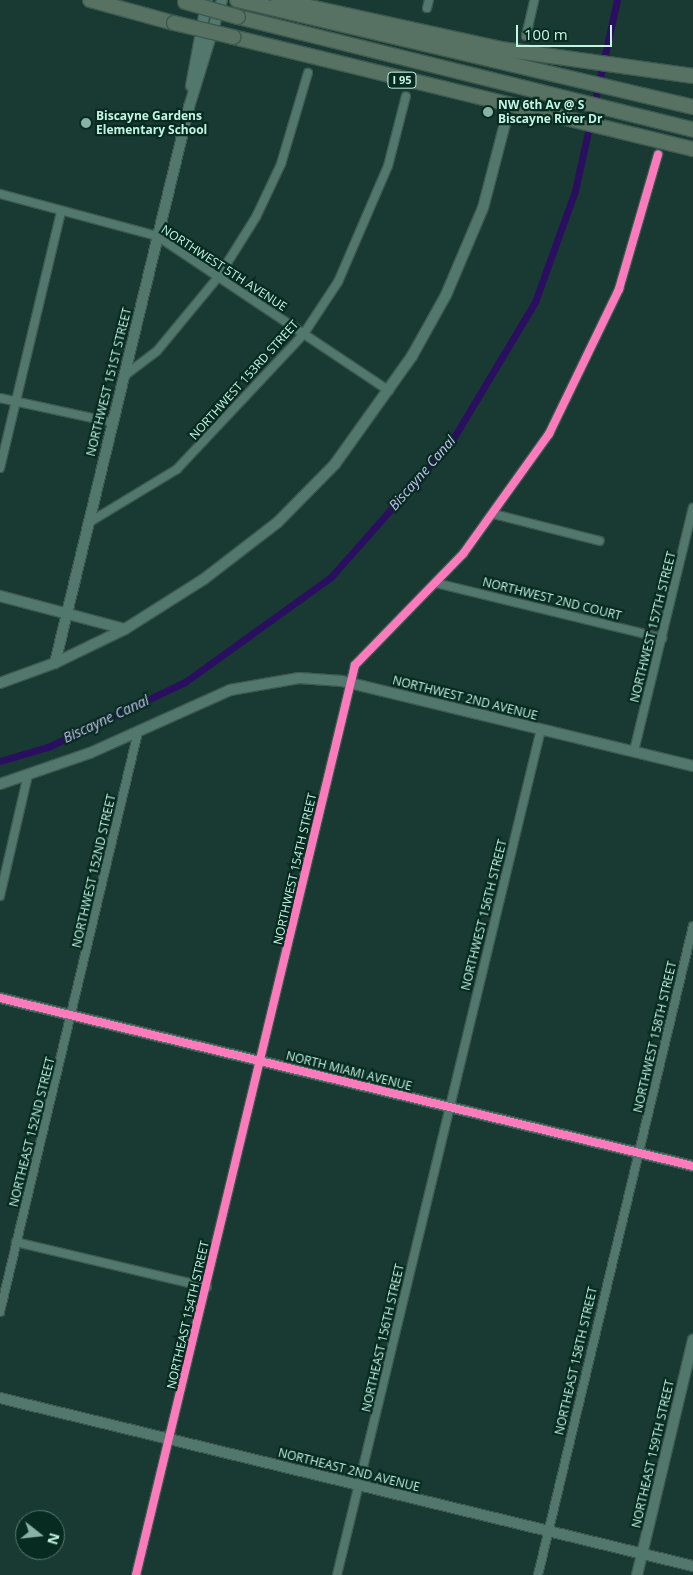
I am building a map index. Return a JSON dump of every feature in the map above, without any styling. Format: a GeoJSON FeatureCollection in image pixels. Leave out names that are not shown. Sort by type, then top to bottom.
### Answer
{"type":"FeatureCollection","features":[{"type":"Feature","properties":{"kind":"highway","name":"I 95"},"geometry":{"type":"LineString","coordinates":[[90,0],[174,23],[605,128],[658,148],[693,148]]}},
{"type":"Feature","properties":{"kind":"highway"},"geometry":{"type":"LineString","coordinates":[[278,0],[573,61],[632,70],[691,75]]}},
{"type":"Feature","properties":{"kind":"highway"},"geometry":{"type":"LineString","coordinates":[[183,1],[239,8],[581,79],[693,107]]}},
{"type":"Feature","properties":{"kind":"highway"},"geometry":{"type":"LineString","coordinates":[[239,8],[576,99],[693,128]]}},
{"type":"Feature","properties":{"kind":"street","name":"NORTHWEST 151ST STREET"},"geometry":{"type":"LineString","coordinates":[[189,107],[197,45],[207,0]]}},
{"type":"Feature","properties":{"kind":"street","name":"NORTHWEST 151ST STREET"},"geometry":{"type":"LineString","coordinates":[[55,663],[111,422],[189,107],[210,48],[222,0]]}},
{"type":"Feature","properties":{"kind":"street"},"geometry":{"type":"LineString","coordinates":[[526,36],[534,0]]}},
{"type":"Feature","properties":{"kind":"street"},"geometry":{"type":"LineString","coordinates":[[197,45],[210,48]]}},
{"type":"Feature","properties":{"kind":"street"},"geometry":{"type":"LineString","coordinates":[[122,377],[157,351],[219,276],[281,164],[308,73]]}},
{"type":"Feature","properties":{"kind":"street","name":"NORTHWEST 153RD STREET"},"geometry":{"type":"LineString","coordinates":[[88,523],[177,469],[303,335],[338,282],[388,166],[406,96]]}},
{"type":"Feature","properties":{"kind":"street"},"geometry":{"type":"LineString","coordinates":[[0,683],[55,663],[125,629],[204,579],[278,522],[335,464],[388,391],[446,295],[483,208],[506,120]]}},
{"type":"Feature","properties":{"kind":"street","name":"NORTHWEST 154TH STREET"},"geometry":{"type":"LineString","coordinates":[[261,1061],[350,683],[358,660],[436,583],[494,514],[549,434],[595,345],[628,265],[658,148]]}},
{"type":"Feature","properties":{"kind":"street","name":"NORTHWEST 5TH AVENUE"},"geometry":{"type":"LineString","coordinates":[[0,194],[157,236],[388,391]]}},
{"type":"Feature","properties":{"kind":"street"},"geometry":{"type":"LineString","coordinates":[[0,468],[61,211]]}},
{"type":"Feature","properties":{"kind":"street"},"geometry":{"type":"LineString","coordinates":[[0,398],[111,422]]}},
{"type":"Feature","properties":{"kind":"street","name":"NORTHWEST 157TH STREET"},"geometry":{"type":"LineString","coordinates":[[634,752],[693,508]]}},
{"type":"Feature","properties":{"kind":"street"},"geometry":{"type":"LineString","coordinates":[[494,514],[600,540]]}},
{"type":"Feature","properties":{"kind":"street","name":"NORTHWEST 2ND COURT"},"geometry":{"type":"LineString","coordinates":[[436,583],[662,638]]}},
{"type":"Feature","properties":{"kind":"street"},"geometry":{"type":"LineString","coordinates":[[0,596],[125,629]]}},
{"type":"Feature","properties":{"kind":"street","name":"NORTHWEST 2ND AVENUE"},"geometry":{"type":"LineString","coordinates":[[0,784],[138,732],[230,690],[280,678],[350,683],[693,766]]}},
{"type":"Feature","properties":{"kind":"street","name":"NORTHWEST 156TH STREET"},"geometry":{"type":"LineString","coordinates":[[450,1107],[540,729]]}},
{"type":"Feature","properties":{"kind":"street","name":"NORTHWEST 152ND STREET"},"geometry":{"type":"LineString","coordinates":[[72,1016],[138,732]]}},
{"type":"Feature","properties":{"kind":"street"},"geometry":{"type":"LineString","coordinates":[[0,896],[28,775]]}},
{"type":"Feature","properties":{"kind":"street","name":"NORTHWEST 158TH STREET"},"geometry":{"type":"LineString","coordinates":[[639,1153],[693,926]]}},
{"type":"Feature","properties":{"kind":"street","name":"NORTH MIAMI AVENUE"},"geometry":{"type":"LineString","coordinates":[[0,998],[693,1166]]}},
{"type":"Feature","properties":{"kind":"street","name":"NORTHEAST 152ND STREET"},"geometry":{"type":"LineString","coordinates":[[0,1312],[72,1016]]}},
{"type":"Feature","properties":{"kind":"street","name":"NORTHEAST 154TH STREET"},"geometry":{"type":"LineString","coordinates":[[136,1575],[261,1061]]}},
{"type":"Feature","properties":{"kind":"street","name":"NORTHEAST 156TH STREET"},"geometry":{"type":"LineString","coordinates":[[337,1575],[450,1107]]}},
{"type":"Feature","properties":{"kind":"street","name":"NORTHEAST 158TH STREET"},"geometry":{"type":"LineString","coordinates":[[538,1575],[639,1153]]}},
{"type":"Feature","properties":{"kind":"street"},"geometry":{"type":"LineString","coordinates":[[16,1242],[207,1287]]}},
{"type":"Feature","properties":{"kind":"street","name":"NORTHEAST 159TH STREET"},"geometry":{"type":"LineString","coordinates":[[637,1575],[693,1340]]}},
{"type":"Feature","properties":{"kind":"street","name":"NORTHEAST 2ND AVENUE"},"geometry":{"type":"LineString","coordinates":[[0,1398],[693,1566]]}},
{"type":"Feature","properties":{"kind":"waterway","name":"Biscayne Canal"},"geometry":{"type":"LineString","coordinates":[[0,761],[48,747],[185,682],[331,577],[453,439],[535,302],[575,191],[617,0]]}},
{"type":"Feature","properties":{"kind":"cycle path"},"geometry":{"type":"LineString","coordinates":[[136,1575],[355,665],[463,554],[549,434],[619,289],[658,155]]}},
{"type":"Feature","properties":{"kind":"cycle path"},"geometry":{"type":"LineString","coordinates":[[0,998],[693,1166]]}},
{"type":"Feature","properties":{"kind":"place","name":"NW 6th Av @ S Biscayne River Dr"},"geometry":{"type":"Point","coordinates":[488,112]}},
{"type":"Feature","properties":{"kind":"place","name":"Biscayne Gardens Elementary School"},"geometry":{"type":"Point","coordinates":[86,123]}}]}
